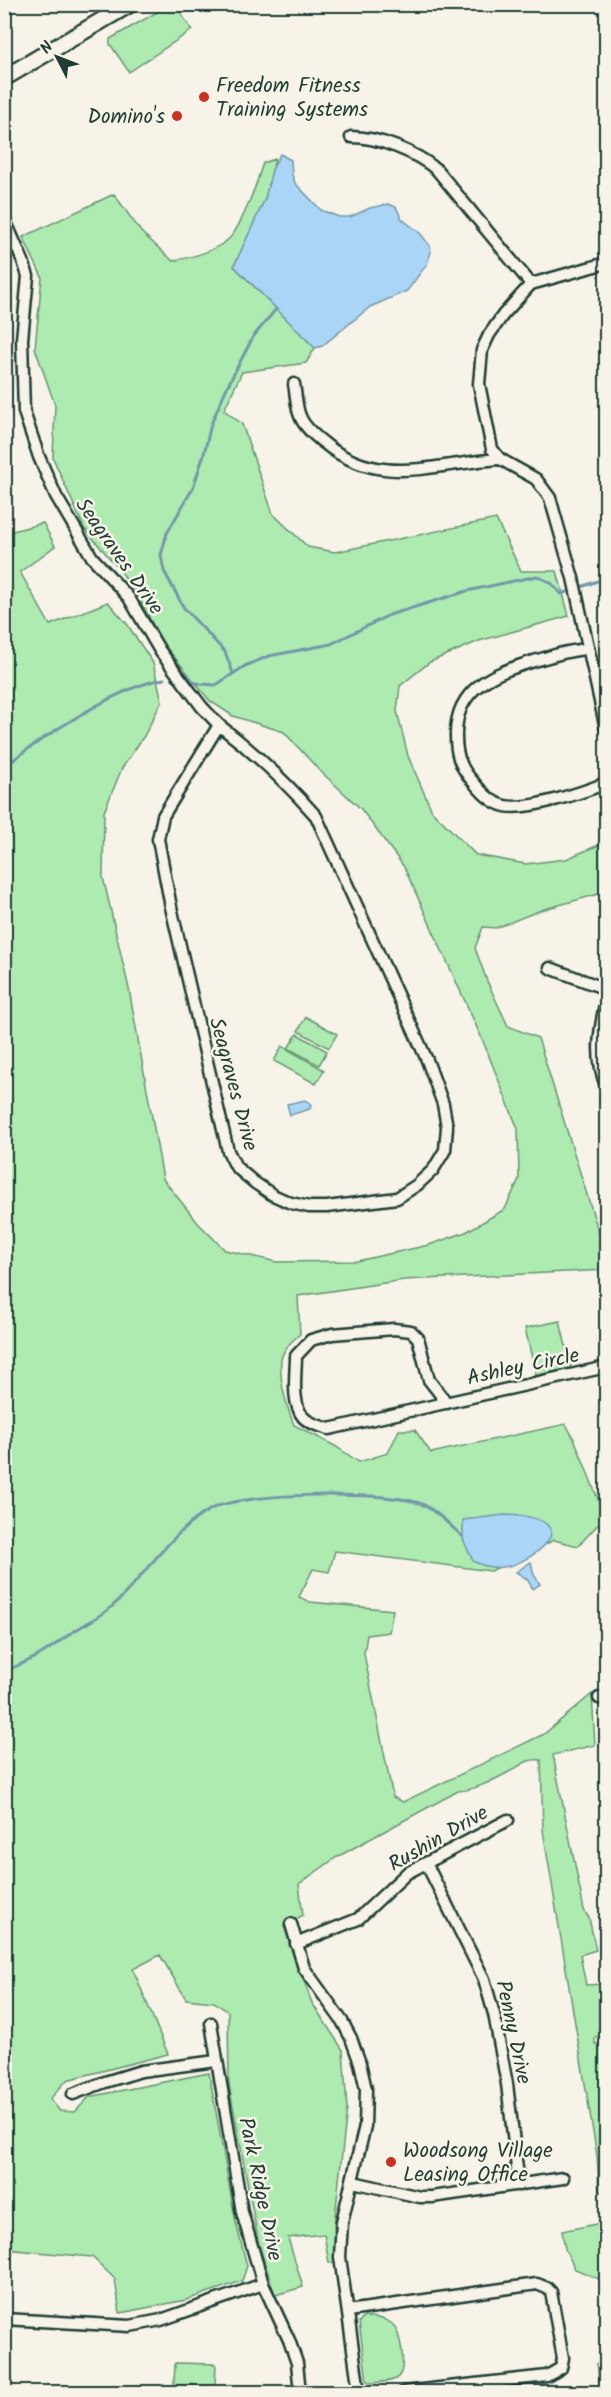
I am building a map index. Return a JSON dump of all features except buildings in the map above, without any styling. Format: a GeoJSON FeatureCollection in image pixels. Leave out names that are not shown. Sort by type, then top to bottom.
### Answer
{"type":"FeatureCollection","features":[{"type":"Feature","properties":{"kind":"highway"},"geometry":{"type":"LineString","coordinates":[[4,78],[130,4]]}},
{"type":"Feature","properties":{"kind":"street"},"geometry":{"type":"LineString","coordinates":[[351,137],[361,137],[402,149],[437,170],[531,284]]}},
{"type":"Feature","properties":{"kind":"street","name":"Seagraves Drive"},"geometry":{"type":"LineString","coordinates":[[4,218],[28,276],[22,339],[24,412],[39,457],[56,496],[92,557],[129,597],[160,651],[202,707],[219,725],[255,753],[287,783],[316,816],[427,1060],[443,1104],[447,1127],[445,1150],[433,1170],[417,1185],[397,1198],[327,1207],[309,1207],[291,1203],[255,1183],[236,1167],[228,1151],[158,839],[163,816],[219,725]]}},
{"type":"Feature","properties":{"kind":"street"},"geometry":{"type":"LineString","coordinates":[[606,263],[531,284],[494,326],[482,350],[480,362],[480,399],[492,449],[500,459],[536,479],[550,498],[558,521],[606,729]]}},
{"type":"Feature","properties":{"kind":"street"},"geometry":{"type":"LineString","coordinates":[[294,384],[300,416],[314,435],[340,457],[360,465],[381,469],[410,470],[500,459]]}},
{"type":"Feature","properties":{"kind":"street"},"geometry":{"type":"LineString","coordinates":[[588,650],[572,650],[508,669],[485,680],[471,692],[458,713],[455,724],[457,756],[462,769],[485,795],[497,804],[506,807],[527,806],[606,783]]}},
{"type":"Feature","properties":{"kind":"street"},"geometry":{"type":"LineString","coordinates":[[550,968],[606,989]]}},
{"type":"Feature","properties":{"kind":"street"},"geometry":{"type":"LineString","coordinates":[[606,999],[598,1037],[599,1069],[606,1086]]}},
{"type":"Feature","properties":{"kind":"street","name":"Ashley Circle"},"geometry":{"type":"LineString","coordinates":[[447,1403],[429,1380],[418,1338],[411,1331],[394,1329],[332,1334],[311,1340],[296,1356],[296,1400],[303,1417],[313,1424],[329,1429],[447,1403],[606,1367]]}},
{"type":"Feature","properties":{"kind":"street","name":"Rushin Drive"},"geometry":{"type":"LineString","coordinates":[[296,1944],[358,1919],[399,1880],[426,1863],[508,1820]]}},
{"type":"Feature","properties":{"kind":"street","name":"Penny Drive"},"geometry":{"type":"LineString","coordinates":[[426,1863],[484,1980],[494,2014],[507,2084],[519,2185]]}},
{"type":"Feature","properties":{"kind":"street"},"geometry":{"type":"LineString","coordinates":[[291,1924],[304,1968],[342,2021],[351,2038],[366,2089],[365,2126],[340,2238],[340,2258],[359,2392]]}},
{"type":"Feature","properties":{"kind":"street","name":"Park Ridge Drive"},"geometry":{"type":"LineString","coordinates":[[211,2023],[242,2212],[263,2284],[290,2340],[297,2362],[300,2392]]}},
{"type":"Feature","properties":{"kind":"street"},"geometry":{"type":"LineString","coordinates":[[73,2094],[141,2071],[216,2061]]}},
{"type":"Feature","properties":{"kind":"street"},"geometry":{"type":"LineString","coordinates":[[352,2182],[420,2197],[445,2196],[563,2178]]}},
{"type":"Feature","properties":{"kind":"street"},"geometry":{"type":"LineString","coordinates":[[4,2319],[130,2326],[161,2319],[263,2284]]}},
{"type":"Feature","properties":{"kind":"street"},"geometry":{"type":"LineString","coordinates":[[348,2311],[537,2284],[551,2292],[563,2358],[561,2368],[548,2376],[404,2392]]}},
{"type":"Feature","properties":{"kind":"green space"},"geometry":{"type":"Polygon","coordinates":[[[171,4],[176,6],[192,30],[129,72],[110,44],[110,39],[171,4]]]}},
{"type":"Feature","properties":{"kind":"green space"},"geometry":{"type":"Polygon","coordinates":[[[275,159],[265,199],[234,266],[315,348],[306,363],[242,372],[224,410],[242,424],[273,514],[308,547],[335,552],[496,519],[521,571],[557,571],[569,616],[479,641],[430,662],[400,686],[397,711],[408,756],[432,811],[476,855],[526,864],[566,859],[606,842],[606,892],[541,910],[496,928],[483,927],[475,948],[487,981],[508,1026],[538,1038],[604,1249],[606,1249],[606,1270],[404,1280],[298,1296],[300,1334],[284,1352],[281,1360],[281,1376],[294,1425],[335,1446],[359,1462],[388,1453],[399,1430],[415,1430],[431,1453],[566,1424],[576,1443],[605,1517],[578,1546],[554,1540],[491,1571],[335,1551],[329,1572],[313,1569],[299,1597],[310,1602],[393,1610],[389,1632],[367,1635],[364,1654],[393,1797],[403,1802],[544,1734],[592,1694],[595,1745],[553,1755],[584,1910],[589,1918],[596,1950],[580,1955],[586,1985],[606,1984],[606,2025],[600,2036],[595,2037],[595,2044],[601,2043],[606,2073],[606,2199],[599,2190],[597,2156],[543,1830],[541,1760],[531,1760],[483,1785],[458,1791],[337,1857],[299,1884],[303,1915],[284,1926],[312,2003],[343,2050],[347,2108],[334,2226],[336,2263],[329,2263],[324,2234],[288,2238],[303,2287],[275,2295],[259,2245],[229,2085],[228,2012],[214,2002],[186,1999],[160,1955],[133,1969],[168,2054],[67,2080],[50,2099],[60,2111],[75,2112],[89,2097],[209,2073],[236,2223],[247,2266],[242,2281],[186,2300],[120,2313],[115,2279],[92,2257],[5,2249],[5,533],[43,523],[55,546],[20,572],[50,625],[108,602],[127,624],[153,663],[162,701],[144,736],[122,768],[104,812],[103,877],[129,989],[163,1179],[198,1223],[225,1250],[277,1262],[357,1261],[429,1245],[466,1232],[505,1209],[519,1179],[518,1129],[483,1041],[404,867],[361,809],[319,770],[284,732],[233,716],[210,701],[162,642],[137,594],[119,569],[84,528],[53,458],[55,405],[35,348],[42,277],[23,237],[114,194],[141,232],[173,261],[200,254],[219,246],[231,237],[248,206],[263,163],[275,159]]]}},
{"type":"Feature","properties":{"kind":"green space"},"geometry":{"type":"Polygon","coordinates":[[[306,1017],[337,1034],[329,1048],[298,1031],[306,1017]]]}},
{"type":"Feature","properties":{"kind":"green space"},"geometry":{"type":"Polygon","coordinates":[[[297,1034],[327,1051],[319,1065],[288,1048],[297,1034]]]}},
{"type":"Feature","properties":{"kind":"green space"},"geometry":{"type":"Polygon","coordinates":[[[282,1046],[324,1070],[316,1084],[274,1061],[282,1046]]]}},
{"type":"Feature","properties":{"kind":"green space"},"geometry":{"type":"Polygon","coordinates":[[[560,1321],[571,1368],[536,1376],[525,1328],[560,1321]]]}},
{"type":"Feature","properties":{"kind":"green space"},"geometry":{"type":"Polygon","coordinates":[[[606,2222],[606,2314],[602,2283],[599,2279],[575,2269],[565,2249],[562,2231],[606,2222]]]}},
{"type":"Feature","properties":{"kind":"green space"},"geometry":{"type":"Polygon","coordinates":[[[606,2314],[606,2323],[601,2324],[599,2317],[606,2314]]]}},
{"type":"Feature","properties":{"kind":"green space"},"geometry":{"type":"Polygon","coordinates":[[[364,2317],[385,2320],[395,2327],[398,2333],[402,2366],[401,2372],[395,2379],[371,2383],[367,2381],[359,2322],[364,2317]]]}},
{"type":"Feature","properties":{"kind":"green space"},"geometry":{"type":"Polygon","coordinates":[[[606,2358],[606,2392],[603,2392],[600,2387],[597,2363],[606,2358]]]}},
{"type":"Feature","properties":{"kind":"green space"},"geometry":{"type":"Polygon","coordinates":[[[175,2363],[216,2364],[215,2386],[174,2385],[175,2363]]]}},
{"type":"Feature","properties":{"kind":"water"},"geometry":{"type":"Polygon","coordinates":[[[280,154],[291,160],[295,183],[321,210],[339,217],[350,217],[370,208],[388,204],[396,207],[402,219],[420,233],[430,246],[431,252],[427,264],[407,291],[370,307],[322,346],[315,348],[234,266],[265,199],[272,170],[280,154]]]}},
{"type":"Feature","properties":{"kind":"water"},"geometry":{"type":"Polygon","coordinates":[[[305,1100],[311,1104],[310,1109],[290,1115],[287,1104],[305,1100]]]}},
{"type":"Feature","properties":{"kind":"water"},"geometry":{"type":"Polygon","coordinates":[[[504,1515],[540,1520],[549,1527],[551,1533],[549,1539],[530,1557],[509,1566],[490,1567],[473,1561],[463,1539],[463,1520],[504,1515]]]}},
{"type":"Feature","properties":{"kind":"water"},"geometry":{"type":"Polygon","coordinates":[[[531,1562],[534,1575],[540,1584],[533,1589],[527,1579],[516,1572],[531,1562]]]}},
{"type":"Feature","properties":{"kind":"waterway"},"geometry":{"type":"LineString","coordinates":[[233,673],[225,652],[184,608],[164,571],[161,555],[167,533],[193,488],[211,424],[227,387],[253,337],[276,309]]}},
{"type":"Feature","properties":{"kind":"waterway"},"geometry":{"type":"LineString","coordinates":[[186,672],[193,682],[216,685],[245,666],[269,656],[331,644],[389,615],[467,591],[537,576],[551,583],[561,594],[567,592]]}},
{"type":"Feature","properties":{"kind":"waterway"},"geometry":{"type":"LineString","coordinates":[[581,587],[606,578]]}},
{"type":"Feature","properties":{"kind":"waterway"},"geometry":{"type":"LineString","coordinates":[[4,767],[59,728],[103,702],[145,684],[164,679]]}},
{"type":"Feature","properties":{"kind":"waterway"},"geometry":{"type":"LineString","coordinates":[[4,1672],[40,1655],[106,1612],[185,1528],[211,1509],[227,1503],[281,1496],[313,1495],[376,1496],[402,1499],[430,1508],[462,1536]]}},
{"type":"Feature","properties":{"kind":"place","name":"Freedom Fitness Training Systems"},"geometry":{"type":"Point","coordinates":[204,97]}},
{"type":"Feature","properties":{"kind":"place","name":"Domino's"},"geometry":{"type":"Point","coordinates":[177,116]}},
{"type":"Feature","properties":{"kind":"place","name":"Woodsong Village Leasing Office"},"geometry":{"type":"Point","coordinates":[391,2162]}}]}
